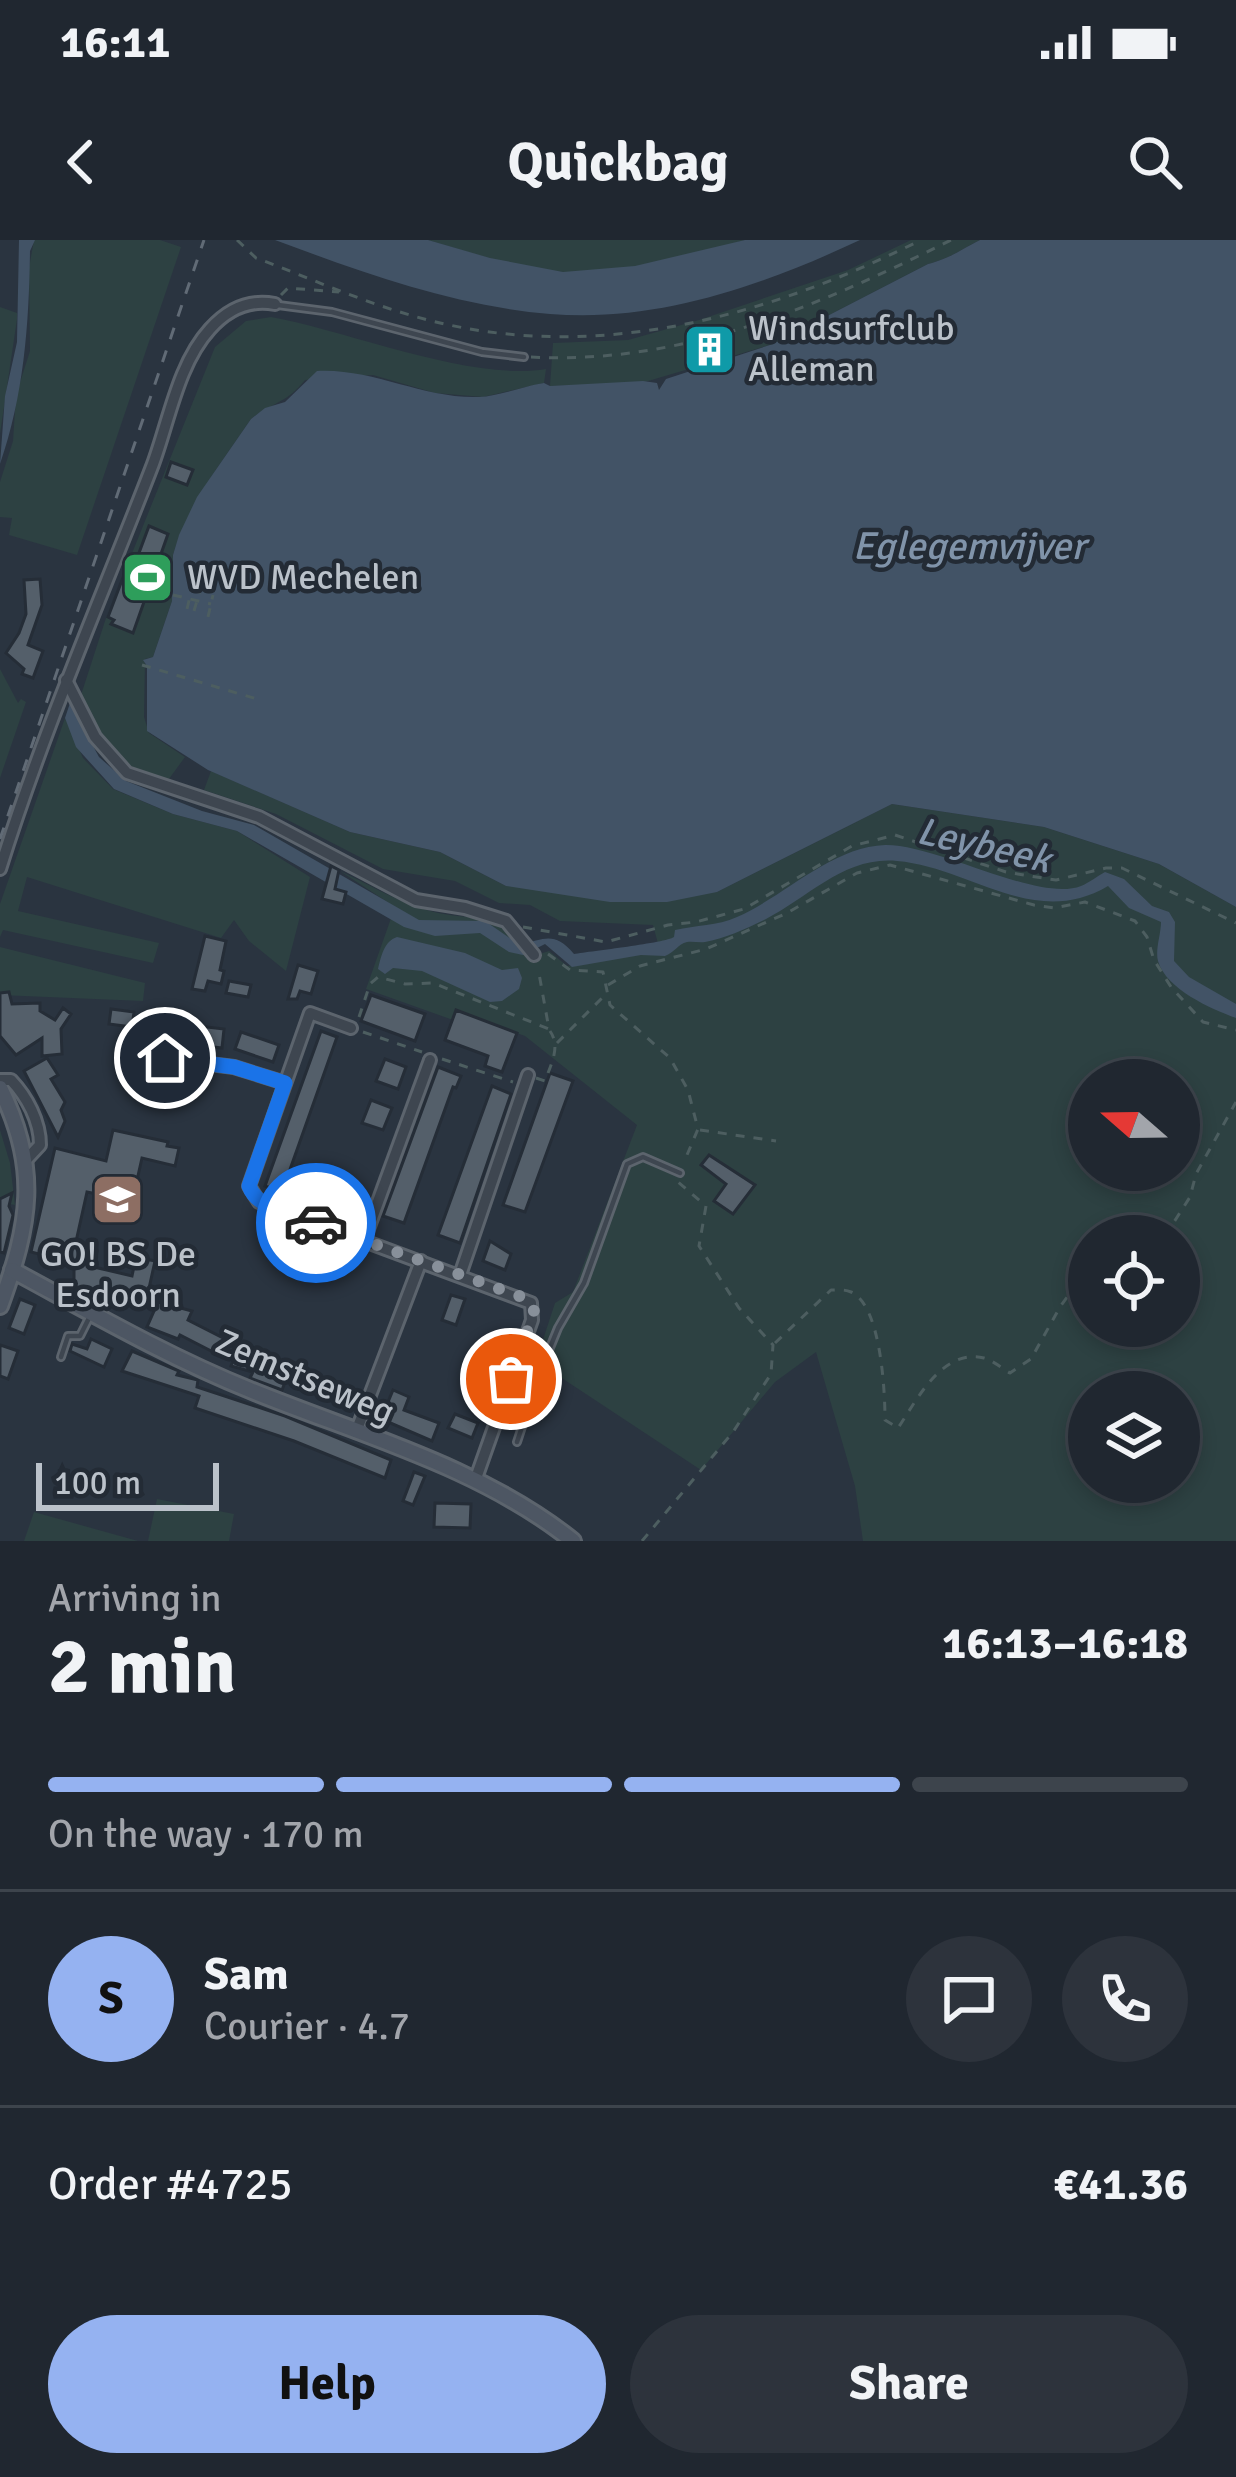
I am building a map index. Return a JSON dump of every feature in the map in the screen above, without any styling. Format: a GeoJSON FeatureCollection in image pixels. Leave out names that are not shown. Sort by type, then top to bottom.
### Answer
{"type":"FeatureCollection","features":[{"type":"Feature","properties":{"kind":"street"},"geometry":{"type":"LineString","coordinates":[[0,869],[53,713],[184,374],[204,338],[230,312],[246,304],[275,304]]}},
{"type":"Feature","properties":{"kind":"street"},"geometry":{"type":"LineString","coordinates":[[66,680],[95,736],[127,773],[259,818],[416,900],[490,914],[515,927],[534,955]]}},
{"type":"Feature","properties":{"kind":"street"},"geometry":{"type":"LineString","coordinates":[[351,1028],[310,1013],[250,1192],[259,1202],[531,1304],[532,1320],[475,1480]]}},
{"type":"Feature","properties":{"kind":"street"},"geometry":{"type":"LineString","coordinates":[[133,1040],[130,1054],[234,1067],[285,1083]]}},
{"type":"Feature","properties":{"kind":"street"},"geometry":{"type":"LineString","coordinates":[[364,1240],[430,1060]]}},
{"type":"Feature","properties":{"kind":"street"},"geometry":{"type":"LineString","coordinates":[[460,1275],[528,1075]]}},
{"type":"Feature","properties":{"kind":"street"},"geometry":{"type":"LineString","coordinates":[[0,1084],[26,1160],[25,1227],[0,1306]]}},
{"type":"Feature","properties":{"kind":"street"},"geometry":{"type":"LineString","coordinates":[[356,1432],[421,1261]]}},
{"type":"Feature","properties":{"kind":"street","name":"Zemstseweg"},"geometry":{"type":"LineString","coordinates":[[12,1270],[244,1388],[475,1480],[546,1520],[572,1541]]}},
{"type":"Feature","properties":{"kind":"lane"},"geometry":{"type":"LineString","coordinates":[[275,304],[332,312],[482,352],[524,357]]}},
{"type":"Feature","properties":{"kind":"lane"},"geometry":{"type":"LineString","coordinates":[[517,1442],[540,1372],[583,1286],[627,1164],[643,1157],[680,1173]]}},
{"type":"Feature","properties":{"kind":"lane"},"geometry":{"type":"LineString","coordinates":[[61,1357],[68,1336],[80,1336],[92,1313]]}},
{"type":"Feature","properties":{"kind":"lane"},"geometry":{"type":"LineString","coordinates":[[518,1362],[540,1372]]}},
{"type":"Feature","properties":{"kind":"path"},"geometry":{"type":"LineString","coordinates":[[237,240],[256,258],[410,315],[486,332],[581,337],[653,332],[784,301],[922,240]]}},
{"type":"Feature","properties":{"kind":"path"},"geometry":{"type":"LineString","coordinates":[[524,357],[650,352],[714,338],[848,291],[951,240]]}},
{"type":"Feature","properties":{"kind":"path"},"geometry":{"type":"LineString","coordinates":[[275,304],[288,288],[329,294],[341,291]]}},
{"type":"Feature","properties":{"kind":"path"},"geometry":{"type":"LineString","coordinates":[[187,609],[192,588]]}},
{"type":"Feature","properties":{"kind":"path"},"geometry":{"type":"LineString","coordinates":[[194,611],[200,590]]}},
{"type":"Feature","properties":{"kind":"path"},"geometry":{"type":"LineString","coordinates":[[172,595],[211,604]]}},
{"type":"Feature","properties":{"kind":"path"},"geometry":{"type":"LineString","coordinates":[[208,617],[213,595]]}},
{"type":"Feature","properties":{"kind":"path"},"geometry":{"type":"LineString","coordinates":[[142,665],[257,699]]}},
{"type":"Feature","properties":{"kind":"path"},"geometry":{"type":"LineString","coordinates":[[515,927],[546,928],[606,943],[696,922],[744,909],[852,846],[895,835],[1006,872],[1056,880],[1122,868],[1236,923]]}},
{"type":"Feature","properties":{"kind":"path"},"geometry":{"type":"LineString","coordinates":[[606,986],[640,965],[706,949],[787,913],[857,873],[890,865],[1034,905],[1054,908],[1085,902],[1122,914],[1135,921],[1171,987],[1203,1022],[1236,1030]]}},
{"type":"Feature","properties":{"kind":"path"},"geometry":{"type":"LineString","coordinates":[[556,1044],[534,955],[550,955],[570,970],[603,972],[610,1005],[670,1058],[688,1090],[698,1129],[676,1180],[706,1206],[699,1246],[739,1308],[773,1345]]}},
{"type":"Feature","properties":{"kind":"path"},"geometry":{"type":"LineString","coordinates":[[351,1028],[355,1030],[370,984],[378,977],[405,984],[433,983],[549,1029]]}},
{"type":"Feature","properties":{"kind":"path"},"geometry":{"type":"LineString","coordinates":[[528,1075],[545,1081],[556,1044],[605,995]]}},
{"type":"Feature","properties":{"kind":"path"},"geometry":{"type":"LineString","coordinates":[[1178,1215],[1236,1102]]}},
{"type":"Feature","properties":{"kind":"path"},"geometry":{"type":"LineString","coordinates":[[698,1129],[776,1142]]}},
{"type":"Feature","properties":{"kind":"path"},"geometry":{"type":"LineString","coordinates":[[642,1541],[733,1432],[771,1374],[773,1345],[831,1290],[852,1292],[864,1304],[884,1357],[885,1420],[898,1428],[933,1377],[956,1360],[984,1358],[1010,1373],[1031,1359],[1068,1296]]}},
{"type":"Feature","properties":{"kind":"green space"},"geometry":{"type":"Polygon","coordinates":[[[34,240],[160,240],[181,247],[77,555],[9,535],[12,518],[0,517],[0,482],[13,441],[16,395],[30,351],[29,268],[34,240]]]}},
{"type":"Feature","properties":{"kind":"green space"},"geometry":{"type":"Polygon","coordinates":[[[428,240],[745,240],[655,264],[563,272],[495,260],[428,240]]]}},
{"type":"Feature","properties":{"kind":"green space"},"geometry":{"type":"Polygon","coordinates":[[[911,240],[980,240],[773,344],[638,384],[550,386],[553,343],[628,340],[699,320],[848,270],[911,240]]]}},
{"type":"Feature","properties":{"kind":"green space"},"geometry":{"type":"Polygon","coordinates":[[[0,307],[17,313],[17,319],[0,434],[0,307]]]}},
{"type":"Feature","properties":{"kind":"green space","name":"WVD Mechelen"},"geometry":{"type":"Polygon","coordinates":[[[271,317],[447,362],[516,371],[546,369],[544,383],[483,397],[435,393],[373,375],[305,380],[251,419],[179,536],[173,555],[172,601],[153,657],[145,659],[144,717],[149,733],[185,757],[166,783],[134,768],[113,750],[81,695],[106,618],[215,347],[246,321],[271,317]]]}},
{"type":"Feature","properties":{"kind":"green space"},"geometry":{"type":"Polygon","coordinates":[[[0,669],[18,703],[26,702],[0,778],[0,669]]]}},
{"type":"Feature","properties":{"kind":"green space"},"geometry":{"type":"Polygon","coordinates":[[[65,718],[83,758],[113,789],[173,814],[237,831],[310,877],[286,971],[249,941],[234,920],[221,938],[27,877],[18,911],[159,943],[153,963],[3,930],[0,937],[0,904],[65,718]]]}},
{"type":"Feature","properties":{"kind":"green space"},"geometry":{"type":"Polygon","coordinates":[[[211,771],[350,832],[440,852],[506,886],[717,892],[892,804],[1044,827],[1159,864],[1236,907],[1236,1541],[863,1541],[855,1486],[816,1352],[775,1382],[701,1470],[536,1361],[555,1303],[573,1292],[637,1125],[525,1036],[457,1011],[453,1020],[366,989],[395,907],[340,871],[420,908],[495,923],[519,941],[530,957],[549,951],[567,966],[660,951],[653,925],[560,921],[530,905],[499,903],[455,881],[383,869],[276,814],[204,790],[211,771]]]}},
{"type":"Feature","properties":{"kind":"green space"},"geometry":{"type":"Polygon","coordinates":[[[0,947],[145,983],[143,1001],[0,995],[0,947]]]}},
{"type":"Feature","properties":{"kind":"green space"},"geometry":{"type":"Polygon","coordinates":[[[0,1130],[10,1163],[15,1205],[0,1202],[0,1130]]]}},
{"type":"Feature","properties":{"kind":"green space"},"geometry":{"type":"Polygon","coordinates":[[[157,1499],[234,1514],[229,1541],[148,1541],[157,1499]]]}},
{"type":"Feature","properties":{"kind":"green space"},"geometry":{"type":"Polygon","coordinates":[[[34,1512],[138,1541],[24,1541],[34,1512]]]}},
{"type":"Feature","properties":{"kind":"water"},"geometry":{"type":"Polygon","coordinates":[[[19,240],[35,240],[30,251],[20,386],[0,464],[5,396],[17,342],[19,240]]]}},
{"type":"Feature","properties":{"kind":"water"},"geometry":{"type":"Polygon","coordinates":[[[275,240],[428,240],[563,272],[635,266],[745,240],[860,240],[786,272],[710,297],[630,313],[590,315],[514,310],[444,296],[275,240]]]}},
{"type":"Feature","properties":{"kind":"water","name":"Eglegemvijver"},"geometry":{"type":"Polygon","coordinates":[[[980,240],[1236,240],[1236,907],[1159,864],[1044,827],[892,804],[717,892],[667,902],[610,902],[506,886],[440,852],[350,832],[208,770],[147,731],[147,666],[143,660],[153,657],[172,601],[173,555],[179,535],[197,497],[251,419],[285,402],[317,371],[358,374],[458,396],[486,396],[544,383],[643,381],[657,383],[659,390],[666,379],[773,344],[980,240]]]}},
{"type":"Feature","properties":{"kind":"water"},"geometry":{"type":"Polygon","coordinates":[[[70,703],[99,757],[126,781],[202,811],[254,825],[419,920],[485,921],[520,945],[555,939],[574,954],[627,947],[674,937],[675,930],[737,917],[846,854],[885,845],[907,847],[1040,887],[1081,886],[1105,872],[1124,879],[1152,906],[1169,912],[1175,922],[1174,961],[1189,977],[1236,1004],[1236,1018],[1202,1003],[1170,980],[1157,957],[1161,922],[1129,908],[1108,886],[1081,898],[1028,899],[897,861],[844,871],[752,926],[712,941],[684,943],[665,956],[641,955],[572,967],[545,944],[523,955],[509,952],[480,933],[435,936],[404,927],[237,831],[173,814],[114,789],[76,747],[65,718],[70,703]]]}},
{"type":"Feature","properties":{"kind":"water"},"geometry":{"type":"Polygon","coordinates":[[[397,937],[465,953],[502,970],[518,968],[519,989],[502,1001],[490,1002],[422,971],[393,968],[385,974],[378,969],[382,955],[397,937]]]}},
{"type":"Feature","properties":{"kind":"building","name":"Windsurfclub Alleman"},"geometry":{"type":"Polygon","coordinates":[[[727,337],[729,346],[700,356],[697,344],[727,337]]]}},
{"type":"Feature","properties":{"kind":"building"},"geometry":{"type":"Polygon","coordinates":[[[171,462],[193,470],[187,485],[166,477],[171,462]]]}},
{"type":"Feature","properties":{"kind":"building"},"geometry":{"type":"Polygon","coordinates":[[[149,526],[168,534],[133,633],[111,624],[114,620],[108,617],[124,575],[130,577],[149,526]]]}},
{"type":"Feature","properties":{"kind":"building"},"geometry":{"type":"Polygon","coordinates":[[[40,579],[42,605],[28,645],[43,651],[33,678],[22,674],[24,669],[6,653],[26,614],[24,580],[40,579]]]}},
{"type":"Feature","properties":{"kind":"building"},"geometry":{"type":"Polygon","coordinates":[[[331,866],[339,870],[335,889],[346,892],[343,904],[322,899],[331,866]]]}},
{"type":"Feature","properties":{"kind":"building"},"geometry":{"type":"Polygon","coordinates":[[[205,936],[226,941],[221,984],[208,981],[205,991],[192,989],[205,936]]]}},
{"type":"Feature","properties":{"kind":"building"},"geometry":{"type":"Polygon","coordinates":[[[298,965],[318,971],[311,994],[300,991],[297,999],[288,999],[298,965]]]}},
{"type":"Feature","properties":{"kind":"building"},"geometry":{"type":"Polygon","coordinates":[[[229,981],[251,985],[248,997],[226,993],[229,981]]]}},
{"type":"Feature","properties":{"kind":"building"},"geometry":{"type":"Polygon","coordinates":[[[9,992],[12,1004],[40,1003],[40,1011],[55,1020],[63,1008],[71,1014],[61,1029],[62,1054],[42,1056],[42,1038],[16,1055],[0,1036],[0,993],[9,992]]]}},
{"type":"Feature","properties":{"kind":"building"},"geometry":{"type":"Polygon","coordinates":[[[371,995],[425,1014],[415,1041],[361,1021],[371,995]]]}},
{"type":"Feature","properties":{"kind":"building"},"geometry":{"type":"Polygon","coordinates":[[[111,1009],[134,1012],[132,1027],[109,1024],[111,1009]]]}},
{"type":"Feature","properties":{"kind":"building"},"geometry":{"type":"Polygon","coordinates":[[[456,1010],[517,1033],[502,1072],[485,1066],[488,1056],[445,1040],[456,1010]]]}},
{"type":"Feature","properties":{"kind":"building"},"geometry":{"type":"Polygon","coordinates":[[[148,1020],[224,1029],[222,1048],[146,1039],[148,1020]]]}},
{"type":"Feature","properties":{"kind":"building"},"geometry":{"type":"Polygon","coordinates":[[[321,1031],[337,1037],[282,1192],[265,1186],[321,1031]]]}},
{"type":"Feature","properties":{"kind":"building"},"geometry":{"type":"Polygon","coordinates":[[[241,1032],[279,1045],[273,1062],[235,1049],[241,1032]]]}},
{"type":"Feature","properties":{"kind":"building"},"geometry":{"type":"Polygon","coordinates":[[[47,1058],[58,1075],[51,1079],[65,1102],[61,1110],[65,1121],[58,1137],[24,1071],[47,1058]]]}},
{"type":"Feature","properties":{"kind":"building"},"geometry":{"type":"Polygon","coordinates":[[[385,1059],[406,1067],[398,1089],[376,1081],[385,1059]]]}},
{"type":"Feature","properties":{"kind":"building"},"geometry":{"type":"Polygon","coordinates":[[[438,1067],[461,1076],[404,1223],[383,1216],[438,1067]]]}},
{"type":"Feature","properties":{"kind":"building"},"geometry":{"type":"Polygon","coordinates":[[[550,1073],[573,1081],[525,1212],[503,1205],[550,1073]]]}},
{"type":"Feature","properties":{"kind":"building"},"geometry":{"type":"Polygon","coordinates":[[[492,1086],[511,1094],[460,1243],[438,1235],[492,1086]]]}},
{"type":"Feature","properties":{"kind":"building"},"geometry":{"type":"Polygon","coordinates":[[[371,1100],[392,1108],[383,1130],[362,1123],[371,1100]]]}},
{"type":"Feature","properties":{"kind":"building"},"geometry":{"type":"Polygon","coordinates":[[[113,1130],[179,1148],[175,1166],[142,1158],[135,1189],[114,1185],[112,1197],[87,1192],[75,1246],[97,1251],[94,1267],[132,1276],[136,1257],[155,1261],[146,1302],[74,1288],[74,1263],[31,1252],[55,1148],[106,1161],[113,1130]]]}},
{"type":"Feature","properties":{"kind":"building"},"geometry":{"type":"Polygon","coordinates":[[[709,1155],[755,1185],[733,1214],[714,1201],[726,1184],[701,1165],[709,1155]]]}},
{"type":"Feature","properties":{"kind":"building"},"geometry":{"type":"Polygon","coordinates":[[[12,1193],[13,1215],[4,1253],[0,1252],[0,1199],[12,1193]]]}},
{"type":"Feature","properties":{"kind":"building"},"geometry":{"type":"Polygon","coordinates":[[[490,1241],[511,1254],[505,1270],[483,1261],[490,1241]]]}},
{"type":"Feature","properties":{"kind":"building"},"geometry":{"type":"Polygon","coordinates":[[[451,1295],[465,1299],[456,1325],[442,1320],[451,1295]]]}},
{"type":"Feature","properties":{"kind":"building"},"geometry":{"type":"Polygon","coordinates":[[[20,1299],[35,1305],[24,1334],[9,1328],[20,1299]]]}},
{"type":"Feature","properties":{"kind":"building"},"geometry":{"type":"Polygon","coordinates":[[[158,1302],[192,1311],[188,1320],[227,1340],[219,1355],[180,1335],[178,1339],[147,1327],[158,1302]]]}},
{"type":"Feature","properties":{"kind":"building"},"geometry":{"type":"Polygon","coordinates":[[[91,1339],[112,1349],[104,1367],[70,1351],[72,1344],[87,1349],[91,1339]]]}},
{"type":"Feature","properties":{"kind":"building"},"geometry":{"type":"Polygon","coordinates":[[[0,1345],[18,1351],[8,1379],[0,1376],[0,1345]]]}},
{"type":"Feature","properties":{"kind":"building"},"geometry":{"type":"Polygon","coordinates":[[[132,1351],[179,1371],[177,1375],[198,1380],[197,1387],[285,1416],[391,1460],[385,1478],[195,1408],[199,1396],[122,1371],[132,1351]]]}},
{"type":"Feature","properties":{"kind":"building"},"geometry":{"type":"Polygon","coordinates":[[[235,1355],[287,1377],[282,1390],[250,1378],[253,1372],[231,1366],[235,1355]]]}},
{"type":"Feature","properties":{"kind":"building"},"geometry":{"type":"Polygon","coordinates":[[[393,1390],[409,1397],[404,1410],[439,1423],[432,1441],[381,1419],[393,1390]]]}},
{"type":"Feature","properties":{"kind":"building"},"geometry":{"type":"Polygon","coordinates":[[[455,1414],[478,1423],[472,1438],[448,1428],[455,1414]]]}},
{"type":"Feature","properties":{"kind":"building"},"geometry":{"type":"Polygon","coordinates":[[[414,1472],[425,1476],[413,1505],[403,1501],[414,1472]]]}},
{"type":"Feature","properties":{"kind":"building"},"geometry":{"type":"Polygon","coordinates":[[[435,1503],[471,1504],[470,1528],[434,1527],[435,1503]]]}},
{"type":"Feature","properties":{"kind":"railway"},"geometry":{"type":"LineString","coordinates":[[0,839],[204,240]]}},
{"type":"Feature","properties":{"kind":"way so far"},"geometry":{"type":"LineString","coordinates":[[316,1223],[525,1298],[534,1311],[511,1379]]}},
{"type":"Feature","properties":{"kind":"place","name":"Windsurfclub Alleman"},"geometry":{"type":"Point","coordinates":[709,349]}},
{"type":"Feature","properties":{"kind":"place","name":"WVD Mechelen"},"geometry":{"type":"Point","coordinates":[148,577]}},
{"type":"Feature","properties":{"kind":"place","name":"GO! BS De Esdoorn"},"geometry":{"type":"Point","coordinates":[118,1199]}},
{"type":"Feature","properties":{"kind":"route"},"geometry":{"type":"LineString","coordinates":[[165,1058],[234,1067],[285,1083],[250,1192],[259,1202],[316,1223]]}},
{"type":"Feature","properties":{"kind":"water label","name":"Leybeek"},"geometry":{"type":"Point","coordinates":[984,845]}}]}
